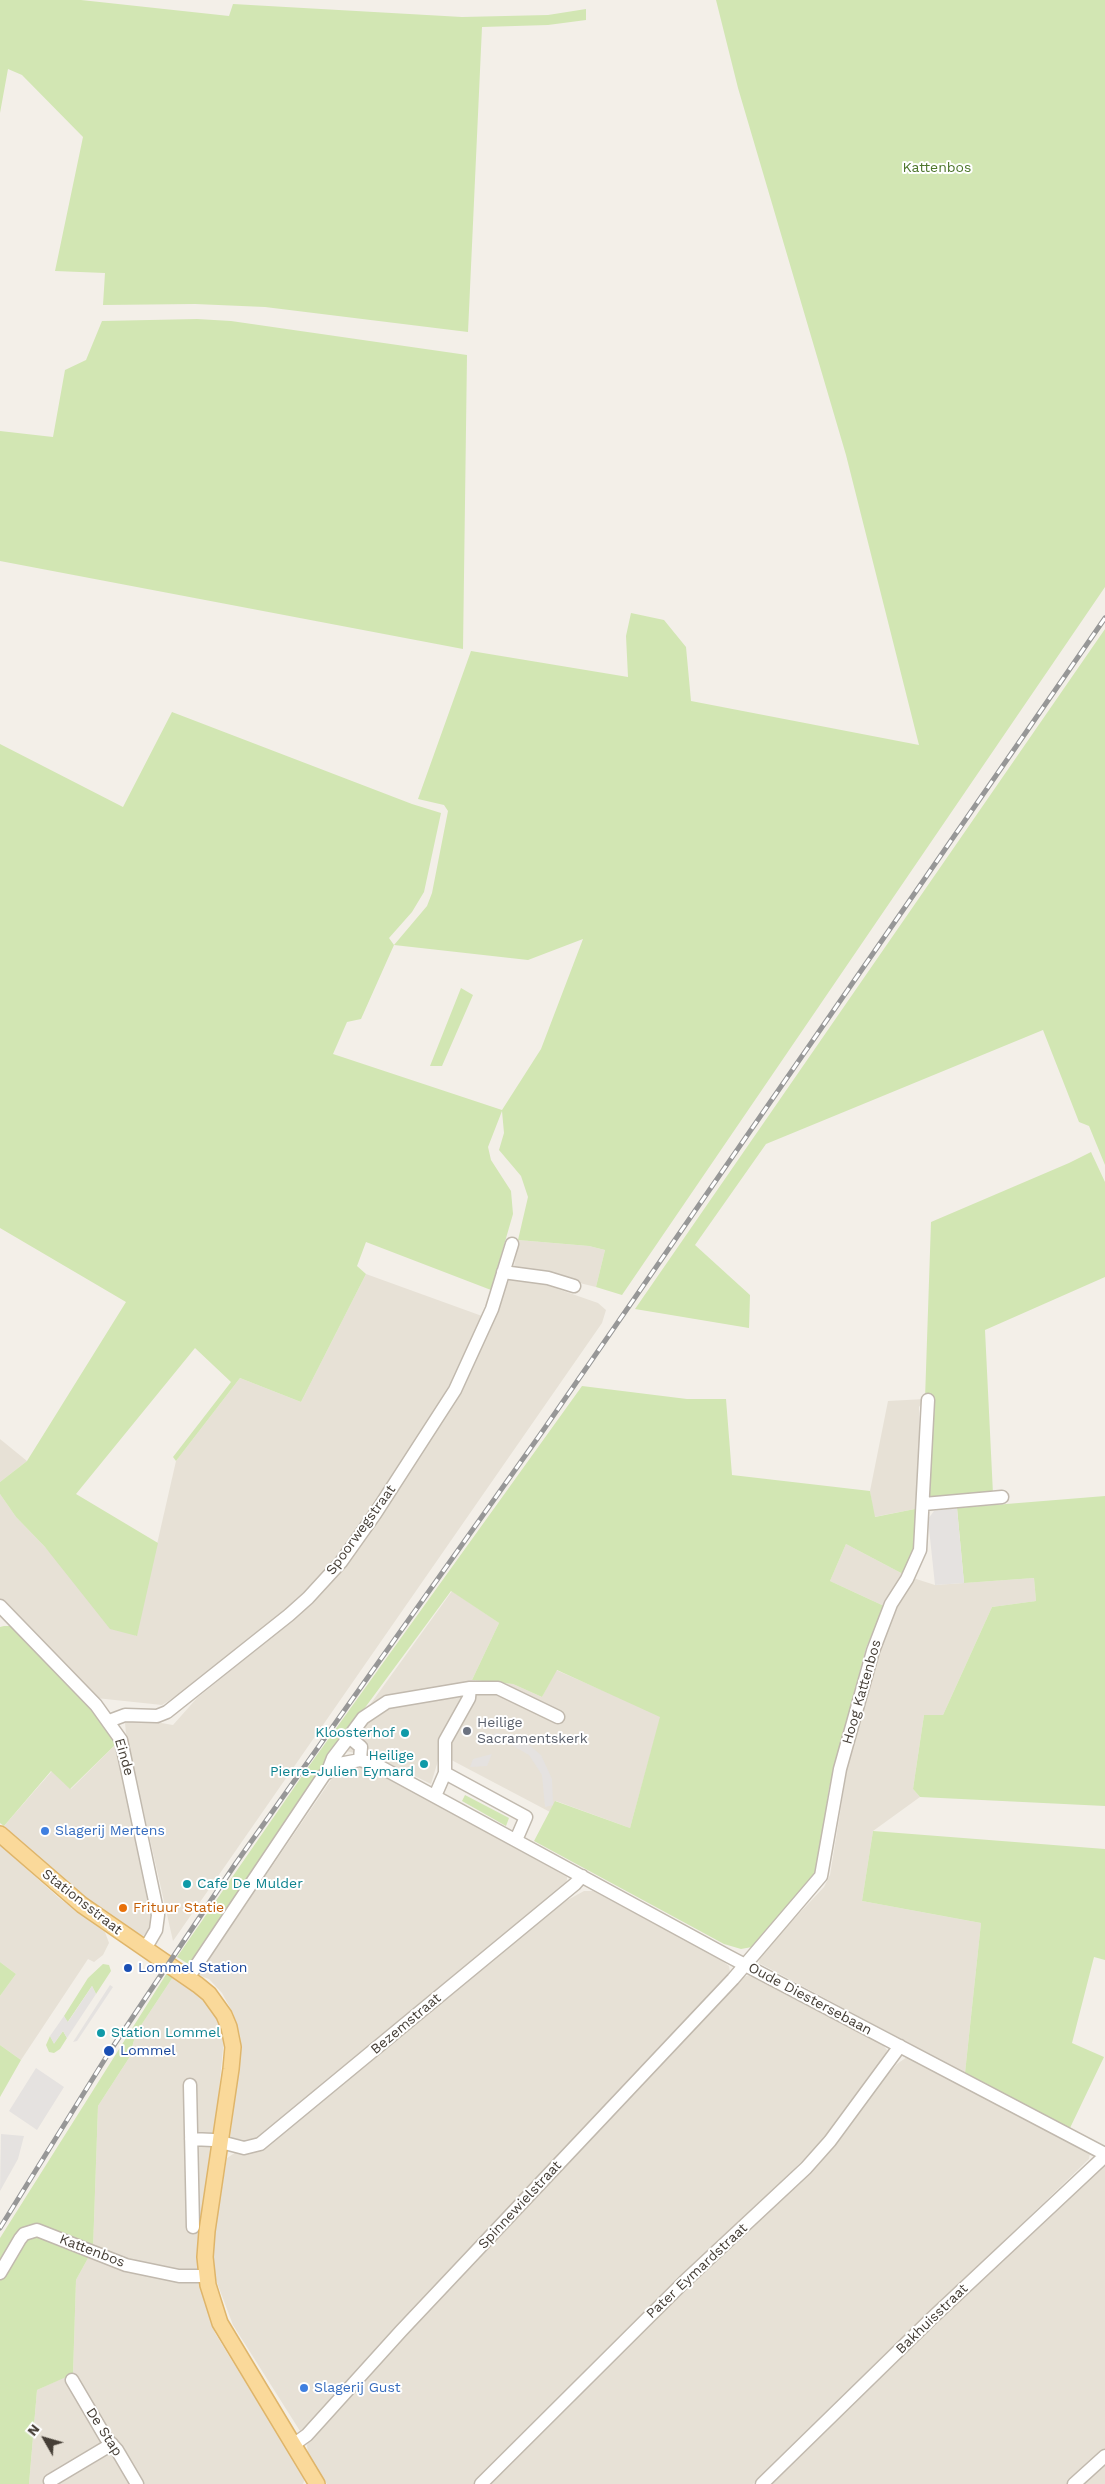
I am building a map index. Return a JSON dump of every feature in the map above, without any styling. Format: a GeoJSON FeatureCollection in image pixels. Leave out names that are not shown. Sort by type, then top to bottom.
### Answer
{"type":"FeatureCollection","features":[{"type":"Feature","properties":{"kind":"main road","name":"Stationsstraat"},"geometry":{"type":"LineString","coordinates":[[0,1834],[82,1905],[188,1978]]}},
{"type":"Feature","properties":{"kind":"main road"},"geometry":{"type":"LineString","coordinates":[[188,1978],[213,1999],[229,2027],[232,2047],[231,2069],[206,2237],[207,2276],[213,2306],[220,2323],[317,2484]]}},
{"type":"Feature","properties":{"kind":"street","name":"Spoorwegstraat"},"geometry":{"type":"LineString","coordinates":[[109,1721],[125,1714],[157,1716],[167,1712],[289,1615],[331,1573],[356,1542],[455,1390],[492,1309],[512,1244]]}},
{"type":"Feature","properties":{"kind":"street"},"geometry":{"type":"LineString","coordinates":[[504,1272],[548,1278],[574,1286]]}},
{"type":"Feature","properties":{"kind":"street","name":"Hoog Kattenbos"},"geometry":{"type":"LineString","coordinates":[[746,1964],[821,1876],[836,1790],[878,1636],[892,1604],[908,1579],[920,1550],[924,1504],[928,1400]]}},
{"type":"Feature","properties":{"kind":"street"},"geometry":{"type":"LineString","coordinates":[[924,1504],[1002,1497]]}},
{"type":"Feature","properties":{"kind":"street","name":"Einde"},"geometry":{"type":"LineString","coordinates":[[2,1613],[109,1721],[121,1740],[158,1915],[156,1930],[145,1948]]}},
{"type":"Feature","properties":{"kind":"street"},"geometry":{"type":"LineString","coordinates":[[188,1978],[328,1771],[333,1758],[363,1718],[387,1702],[470,1688],[498,1688],[558,1716]]}},
{"type":"Feature","properties":{"kind":"street"},"geometry":{"type":"LineString","coordinates":[[435,1796],[445,1773],[445,1740],[469,1698],[470,1688]]}},
{"type":"Feature","properties":{"kind":"street"},"geometry":{"type":"LineString","coordinates":[[328,1771],[339,1764],[360,1760],[361,1747],[349,1737]]}},
{"type":"Feature","properties":{"kind":"street","name":"Oude Diestersebaan"},"geometry":{"type":"LineString","coordinates":[[360,1760],[377,1765],[1105,2155]]}},
{"type":"Feature","properties":{"kind":"street"},"geometry":{"type":"LineString","coordinates":[[445,1773],[526,1817],[516,1840]]}},
{"type":"Feature","properties":{"kind":"street","name":"Bezemstraat"},"geometry":{"type":"LineString","coordinates":[[220,2143],[244,2148],[260,2144],[575,1884],[582,1876]]}},
{"type":"Feature","properties":{"kind":"street","name":"Spinnewielstraat"},"geometry":{"type":"LineString","coordinates":[[293,2445],[307,2435],[400,2331],[746,1964]]}},
{"type":"Feature","properties":{"kind":"street","name":"Pater Eymardstraat"},"geometry":{"type":"LineString","coordinates":[[481,2484],[686,2280],[806,2168],[830,2141],[900,2046]]}},
{"type":"Feature","properties":{"kind":"street"},"geometry":{"type":"LineString","coordinates":[[190,2085],[193,2227]]}},
{"type":"Feature","properties":{"kind":"street"},"geometry":{"type":"LineString","coordinates":[[191,2139],[220,2143]]}},
{"type":"Feature","properties":{"kind":"street","name":"Bakhuisstraat"},"geometry":{"type":"LineString","coordinates":[[762,2484],[1105,2155]]}},
{"type":"Feature","properties":{"kind":"street","name":"Kattenbos"},"geometry":{"type":"LineString","coordinates":[[0,2273],[24,2234],[37,2230],[126,2265],[179,2276],[207,2276]]}},
{"type":"Feature","properties":{"kind":"street","name":"De Stap"},"geometry":{"type":"LineString","coordinates":[[72,2380],[106,2438],[112,2444],[137,2484]]}},
{"type":"Feature","properties":{"kind":"street"},"geometry":{"type":"LineString","coordinates":[[50,2481],[112,2444]]}},
{"type":"Feature","properties":{"kind":"street"},"geometry":{"type":"LineString","coordinates":[[1074,2484],[1105,2456]]}},
{"type":"Feature","properties":{"kind":"shaded area"},"geometry":{"type":"Polygon","coordinates":[[[518,1240],[589,1246],[605,1250],[596,1287],[514,1267],[518,1240]]]}},
{"type":"Feature","properties":{"kind":"shaded area"},"geometry":{"type":"Polygon","coordinates":[[[366,1274],[482,1316],[449,1387],[371,1511],[338,1557],[312,1585],[284,1611],[190,1687],[162,1705],[96,1698],[0,1599],[0,1494],[16,1517],[136,1636],[176,1461],[240,1378],[301,1402],[366,1274]]]}},
{"type":"Feature","properties":{"kind":"shaded area"},"geometry":{"type":"Polygon","coordinates":[[[509,1280],[532,1280],[598,1303],[606,1310],[602,1323],[173,1941],[125,1723],[132,1718],[173,1725],[197,1698],[298,1616],[346,1565],[459,1393],[477,1358],[509,1280]]]}},
{"type":"Feature","properties":{"kind":"shaded area"},"geometry":{"type":"Polygon","coordinates":[[[925,1399],[919,1407],[920,1508],[874,1517],[870,1491],[888,1401],[925,1399]]]}},
{"type":"Feature","properties":{"kind":"shaded area"},"geometry":{"type":"Polygon","coordinates":[[[0,1439],[27,1461],[0,1482],[0,1439]]]}},
{"type":"Feature","properties":{"kind":"shaded area"},"geometry":{"type":"Polygon","coordinates":[[[957,1508],[964,1583],[935,1585],[928,1519],[934,1511],[957,1508]]]}},
{"type":"Feature","properties":{"kind":"shaded area"},"geometry":{"type":"Polygon","coordinates":[[[846,1544],[903,1574],[884,1606],[830,1581],[846,1544]]]}},
{"type":"Feature","properties":{"kind":"shaded area"},"geometry":{"type":"Polygon","coordinates":[[[913,1578],[935,1585],[1034,1578],[1036,1601],[992,1607],[943,1715],[924,1715],[913,1789],[920,1797],[873,1831],[862,1901],[981,1923],[965,2073],[759,1963],[760,1955],[824,1887],[830,1875],[850,1751],[876,1652],[893,1611],[913,1578]]]}},
{"type":"Feature","properties":{"kind":"shaded area"},"geometry":{"type":"Polygon","coordinates":[[[452,1591],[499,1623],[472,1680],[513,1684],[542,1697],[556,1670],[661,1716],[630,1828],[556,1801],[550,1812],[440,1754],[431,1784],[380,1759],[338,1749],[452,1591]]]}},
{"type":"Feature","properties":{"kind":"shaded area"},"geometry":{"type":"Polygon","coordinates":[[[497,1733],[521,1738],[541,1755],[552,1779],[553,1805],[545,1807],[542,1775],[529,1755],[510,1744],[488,1742],[493,1734],[497,1733]]]}},
{"type":"Feature","properties":{"kind":"shaded area"},"geometry":{"type":"Polygon","coordinates":[[[116,1744],[154,1908],[153,1928],[143,1936],[109,1916],[57,1875],[4,1826],[52,1771],[71,1789],[116,1744]]]}},
{"type":"Feature","properties":{"kind":"shaded area"},"geometry":{"type":"Polygon","coordinates":[[[492,1754],[487,1766],[470,1767],[473,1759],[492,1754]]]}},
{"type":"Feature","properties":{"kind":"shaded area"},"geometry":{"type":"Polygon","coordinates":[[[353,1765],[373,1769],[567,1877],[567,1880],[563,1887],[259,2138],[244,2140],[230,2138],[241,2050],[240,2035],[233,2013],[222,1993],[209,1979],[198,1975],[337,1771],[353,1765]]]}},
{"type":"Feature","properties":{"kind":"shaded area"},"geometry":{"type":"Polygon","coordinates":[[[0,1845],[59,1898],[105,1932],[109,1943],[103,1955],[94,1962],[88,1959],[21,2060],[0,2045],[0,1996],[16,1974],[0,1962],[0,1845]]]}},
{"type":"Feature","properties":{"kind":"shaded area"},"geometry":{"type":"Polygon","coordinates":[[[584,1891],[593,1891],[718,1958],[729,1966],[730,1972],[304,2430],[300,2431],[233,2325],[216,2280],[212,2257],[227,2158],[236,2152],[260,2150],[562,1903],[584,1891]]]}},
{"type":"Feature","properties":{"kind":"shaded area"},"geometry":{"type":"Polygon","coordinates":[[[749,1975],[882,2044],[887,2050],[885,2057],[835,2125],[813,2150],[743,2220],[474,2484],[327,2484],[308,2454],[307,2445],[311,2438],[406,2331],[741,1978],[749,1975]]]}},
{"type":"Feature","properties":{"kind":"shaded area"},"geometry":{"type":"Polygon","coordinates":[[[173,1977],[204,1998],[216,2015],[224,2038],[216,2123],[199,2261],[201,2290],[215,2333],[305,2479],[303,2484],[142,2484],[110,2430],[107,2432],[73,2374],[76,2280],[93,2249],[98,2106],[129,2058],[136,2033],[173,1977]]]}},
{"type":"Feature","properties":{"kind":"shaded area"},"geometry":{"type":"Polygon","coordinates":[[[110,1985],[113,1987],[77,2041],[73,2042],[110,1985]]]}},
{"type":"Feature","properties":{"kind":"shaded area"},"geometry":{"type":"Polygon","coordinates":[[[92,1986],[96,1994],[67,2038],[63,2031],[54,2044],[50,2036],[64,2016],[68,2022],[92,1986]]]}},
{"type":"Feature","properties":{"kind":"shaded area"},"geometry":{"type":"Polygon","coordinates":[[[907,2057],[1090,2153],[1089,2159],[753,2484],[487,2484],[752,2225],[897,2064],[907,2057]]]}},
{"type":"Feature","properties":{"kind":"shaded area"},"geometry":{"type":"Polygon","coordinates":[[[36,2068],[64,2087],[37,2130],[9,2111],[36,2068]]]}},
{"type":"Feature","properties":{"kind":"shaded area"},"geometry":{"type":"Polygon","coordinates":[[[1,2134],[24,2136],[18,2159],[0,2191],[1,2134]]]}},
{"type":"Feature","properties":{"kind":"shaded area"},"geometry":{"type":"Polygon","coordinates":[[[1105,2165],[1105,2449],[1067,2484],[770,2484],[936,2321],[1099,2167],[1105,2165]]]}},
{"type":"Feature","properties":{"kind":"shaded area"},"geometry":{"type":"Polygon","coordinates":[[[65,2377],[104,2442],[50,2484],[29,2484],[37,2390],[65,2377]]]}},
{"type":"Feature","properties":{"kind":"shaded area"},"geometry":{"type":"Polygon","coordinates":[[[110,2452],[114,2458],[117,2457],[133,2484],[53,2484],[110,2452]]]}},
{"type":"Feature","properties":{"kind":"shaded area"},"geometry":{"type":"Polygon","coordinates":[[[1105,2463],[1105,2484],[1082,2484],[1105,2463]]]}},
{"type":"Feature","properties":{"kind":"green space"},"geometry":{"type":"Polygon","coordinates":[[[0,0],[81,0],[229,16],[233,4],[462,17],[548,15],[586,9],[586,20],[548,25],[482,27],[468,332],[265,307],[195,304],[103,305],[105,273],[55,271],[83,137],[22,75],[8,69],[0,113],[0,0]]]}},
{"type":"Feature","properties":{"kind":"green space"},"geometry":{"type":"Polygon","coordinates":[[[716,0],[1105,0],[1105,587],[622,1295],[596,1287],[605,1250],[589,1246],[518,1240],[528,1197],[521,1176],[499,1150],[504,1133],[502,1111],[488,1147],[491,1160],[511,1191],[513,1214],[491,1290],[366,1242],[357,1266],[366,1274],[301,1402],[240,1378],[176,1461],[173,1457],[231,1382],[195,1348],[76,1494],[158,1543],[137,1636],[110,1629],[45,1547],[16,1517],[0,1494],[0,1482],[27,1461],[126,1302],[0,1228],[0,744],[123,807],[172,712],[412,804],[441,813],[424,892],[412,912],[389,938],[394,945],[427,906],[432,893],[448,811],[444,805],[418,799],[471,651],[628,677],[626,636],[631,613],[664,620],[686,647],[691,701],[919,745],[846,455],[738,88],[716,0]],[[583,939],[528,960],[394,945],[361,1019],[347,1022],[333,1054],[502,1110],[541,1049],[583,939]]]}},
{"type":"Feature","properties":{"kind":"green space"},"geometry":{"type":"Polygon","coordinates":[[[197,319],[231,321],[467,355],[463,649],[0,561],[0,431],[53,437],[65,370],[86,360],[102,321],[197,319]]]}},
{"type":"Feature","properties":{"kind":"green space"},"geometry":{"type":"Polygon","coordinates":[[[1105,629],[1105,1165],[1089,1126],[1079,1122],[1043,1030],[766,1144],[695,1245],[750,1295],[749,1328],[635,1309],[1105,629]]]}},
{"type":"Feature","properties":{"kind":"green space"},"geometry":{"type":"Polygon","coordinates":[[[461,988],[473,995],[442,1066],[430,1066],[461,988]]]}},
{"type":"Feature","properties":{"kind":"green space"},"geometry":{"type":"Polygon","coordinates":[[[1091,1152],[1105,1182],[1105,1277],[985,1330],[993,1494],[933,1497],[927,1495],[925,1399],[931,1222],[1091,1152]]]}},
{"type":"Feature","properties":{"kind":"green space"},"geometry":{"type":"Polygon","coordinates":[[[582,1386],[687,1399],[726,1399],[732,1475],[870,1491],[875,1517],[920,1508],[916,1546],[903,1574],[846,1544],[830,1581],[884,1606],[866,1648],[840,1746],[829,1788],[818,1867],[812,1879],[752,1947],[741,1949],[724,1944],[534,1841],[555,1801],[630,1828],[660,1717],[557,1670],[542,1697],[513,1684],[472,1680],[499,1623],[451,1591],[322,1766],[190,1965],[177,1957],[309,1766],[582,1386]]]}},
{"type":"Feature","properties":{"kind":"green space"},"geometry":{"type":"Polygon","coordinates":[[[1105,1496],[1105,1806],[920,1797],[913,1789],[924,1715],[943,1715],[992,1607],[1036,1601],[1034,1578],[964,1583],[957,1508],[1105,1496]]]}},
{"type":"Feature","properties":{"kind":"green space"},"geometry":{"type":"Polygon","coordinates":[[[12,1626],[103,1721],[116,1744],[70,1789],[51,1771],[4,1826],[0,1823],[0,1627],[12,1626]]]}},
{"type":"Feature","properties":{"kind":"green space"},"geometry":{"type":"Polygon","coordinates":[[[465,1795],[509,1818],[506,1826],[462,1801],[465,1795]]]}},
{"type":"Feature","properties":{"kind":"green space"},"geometry":{"type":"Polygon","coordinates":[[[873,1831],[1105,1849],[1105,1960],[1094,1957],[1072,2043],[1104,2057],[1070,2128],[965,2073],[981,1923],[862,1901],[873,1831]]]}},
{"type":"Feature","properties":{"kind":"green space"},"geometry":{"type":"Polygon","coordinates":[[[0,1962],[16,1974],[0,1996],[0,1962]]]}},
{"type":"Feature","properties":{"kind":"green space"},"geometry":{"type":"Polygon","coordinates":[[[103,1964],[109,1965],[111,1971],[96,1994],[92,1986],[67,2023],[64,2016],[88,1978],[103,1964]]]}},
{"type":"Feature","properties":{"kind":"green space"},"geometry":{"type":"Polygon","coordinates":[[[167,1973],[173,1977],[136,2033],[129,2058],[98,2106],[93,2249],[76,2280],[73,2374],[37,2390],[29,2484],[0,2484],[0,2238],[167,1973]]]}},
{"type":"Feature","properties":{"kind":"green space"},"geometry":{"type":"Polygon","coordinates":[[[63,2031],[67,2038],[60,2049],[54,2053],[49,2052],[46,2045],[50,2036],[54,2043],[63,2031]]]}},
{"type":"Feature","properties":{"kind":"green space"},"geometry":{"type":"Polygon","coordinates":[[[0,2045],[21,2060],[0,2097],[0,2045]]]}},
{"type":"Feature","properties":{"kind":"railway"},"geometry":{"type":"LineString","coordinates":[[0,2228],[110,2051],[236,1863],[542,1432],[1105,618]]}},
{"type":"Feature","properties":{"kind":"place","name":"Heilige Sacramentskerk"},"geometry":{"type":"Point","coordinates":[467,1731]}},
{"type":"Feature","properties":{"kind":"place","name":"Kloosterhof"},"geometry":{"type":"Point","coordinates":[405,1733]}},
{"type":"Feature","properties":{"kind":"place","name":"Heilige Pierre-Julien Eymard"},"geometry":{"type":"Point","coordinates":[424,1764]}},
{"type":"Feature","properties":{"kind":"place","name":"Slagerij Mertens"},"geometry":{"type":"Point","coordinates":[45,1831]}},
{"type":"Feature","properties":{"kind":"place","name":"Cafe De Mulder"},"geometry":{"type":"Point","coordinates":[187,1884]}},
{"type":"Feature","properties":{"kind":"place","name":"Frituur Statie"},"geometry":{"type":"Point","coordinates":[123,1908]}},
{"type":"Feature","properties":{"kind":"place","name":"Lommel Station"},"geometry":{"type":"Point","coordinates":[128,1968]}},
{"type":"Feature","properties":{"kind":"place","name":"Station Lommel"},"geometry":{"type":"Point","coordinates":[101,2033]}},
{"type":"Feature","properties":{"kind":"place","name":"Lommel"},"geometry":{"type":"Point","coordinates":[109,2051]}},
{"type":"Feature","properties":{"kind":"place","name":"Slagerij Gust"},"geometry":{"type":"Point","coordinates":[304,2388]}}]}
